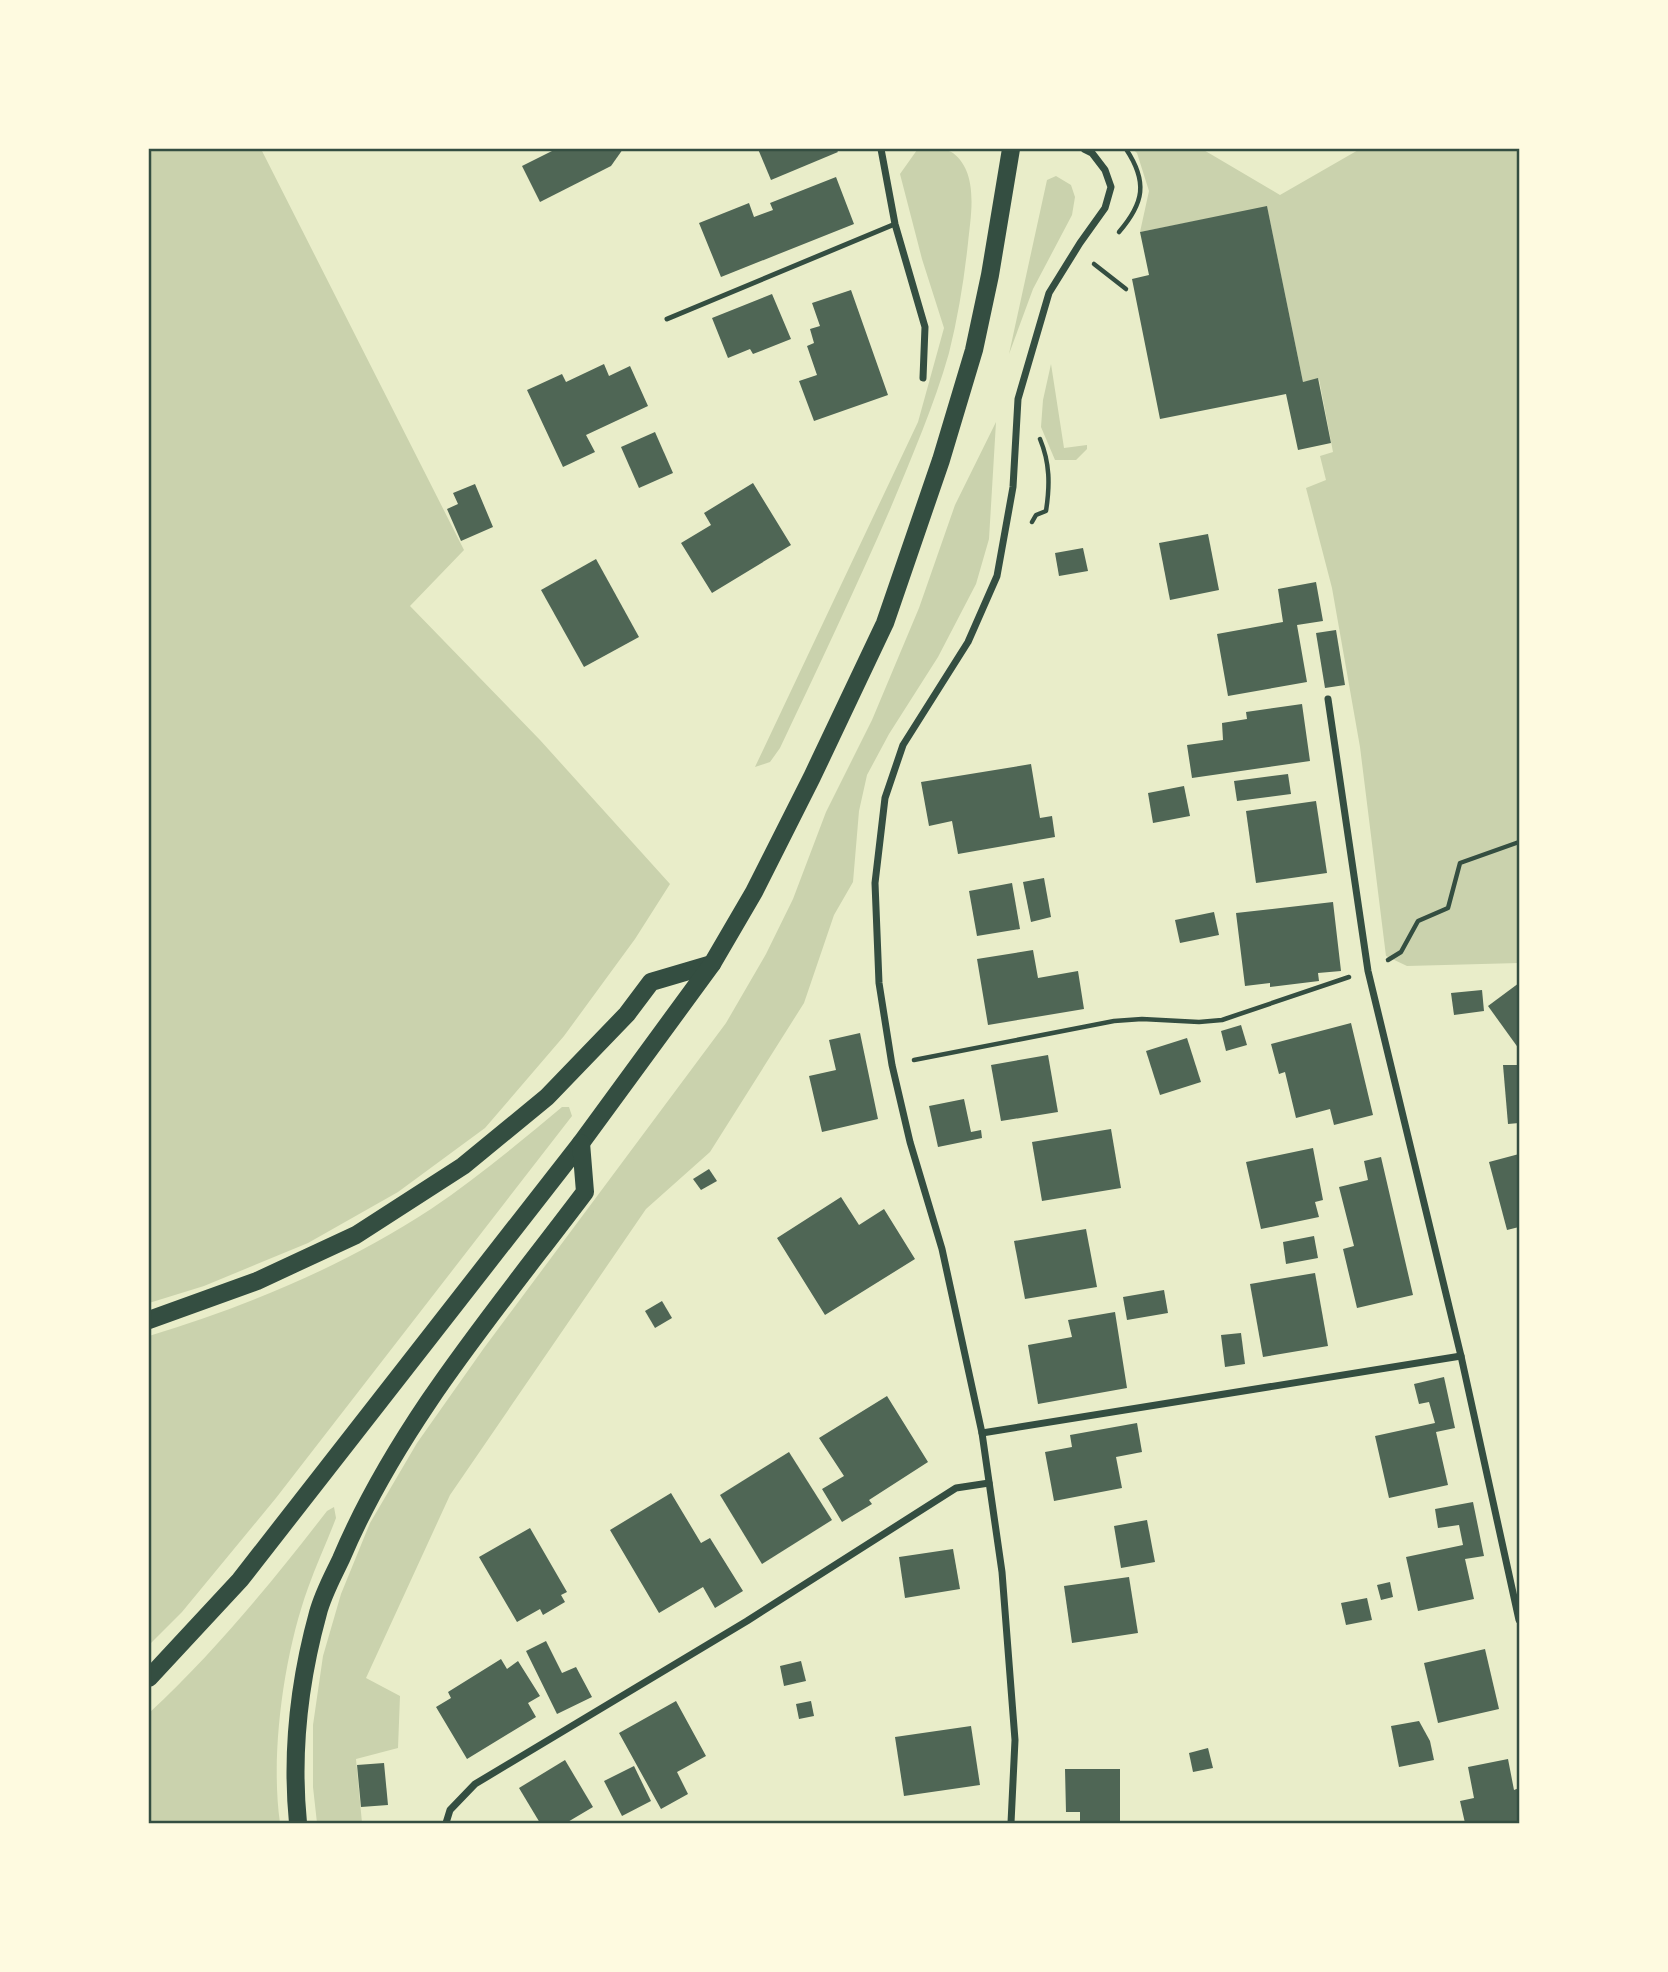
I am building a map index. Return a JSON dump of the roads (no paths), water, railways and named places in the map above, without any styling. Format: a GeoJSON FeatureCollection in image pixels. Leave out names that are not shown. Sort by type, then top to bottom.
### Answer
{"type":"FeatureCollection","features":[{"type":"Feature","properties":{"kind":"main road"},"geometry":{"type":"LineString","coordinates":[[149,1678],[240,1580],[581,1143],[712,964],[754,892],[885,623],[942,460],[974,351],[1011,149]]}},
{"type":"Feature","properties":{"kind":"main road"},"geometry":{"type":"LineString","coordinates":[[149,1320],[257,1281],[356,1235],[463,1166],[547,1097],[627,1014],[651,982],[712,964]]}},
{"type":"Feature","properties":{"kind":"main road"},"geometry":{"type":"LineString","coordinates":[[298,1823],[294,1782],[299,1697],[319,1610],[358,1517],[403,1442],[453,1367],[585,1192],[581,1143]]}},
{"type":"Feature","properties":{"kind":"street"},"geometry":{"type":"LineString","coordinates":[[881,149],[895,224],[925,327],[923,378]]}},
{"type":"Feature","properties":{"kind":"street"},"geometry":{"type":"LineString","coordinates":[[1011,1823],[1015,1740],[1002,1572],[982,1433],[943,1249],[910,1142],[892,1065],[879,982],[874,883],[885,798],[903,745],[968,642],[997,576],[1013,487],[1018,399],[1049,293],[1105,208],[1111,187],[1105,170],[1092,153],[1084,149]]}},
{"type":"Feature","properties":{"kind":"street"},"geometry":{"type":"LineString","coordinates":[[1328,699],[1368,971],[1461,1356],[1519,1620]]}},
{"type":"Feature","properties":{"kind":"street"},"geometry":{"type":"LineString","coordinates":[[982,1433],[1461,1356]]}},
{"type":"Feature","properties":{"kind":"street"},"geometry":{"type":"LineString","coordinates":[[446,1823],[450,1811],[475,1784],[747,1621],[956,1488],[989,1483]]}},
{"type":"Feature","properties":{"kind":"lane"},"geometry":{"type":"LineString","coordinates":[[667,319],[895,224]]}}]}
